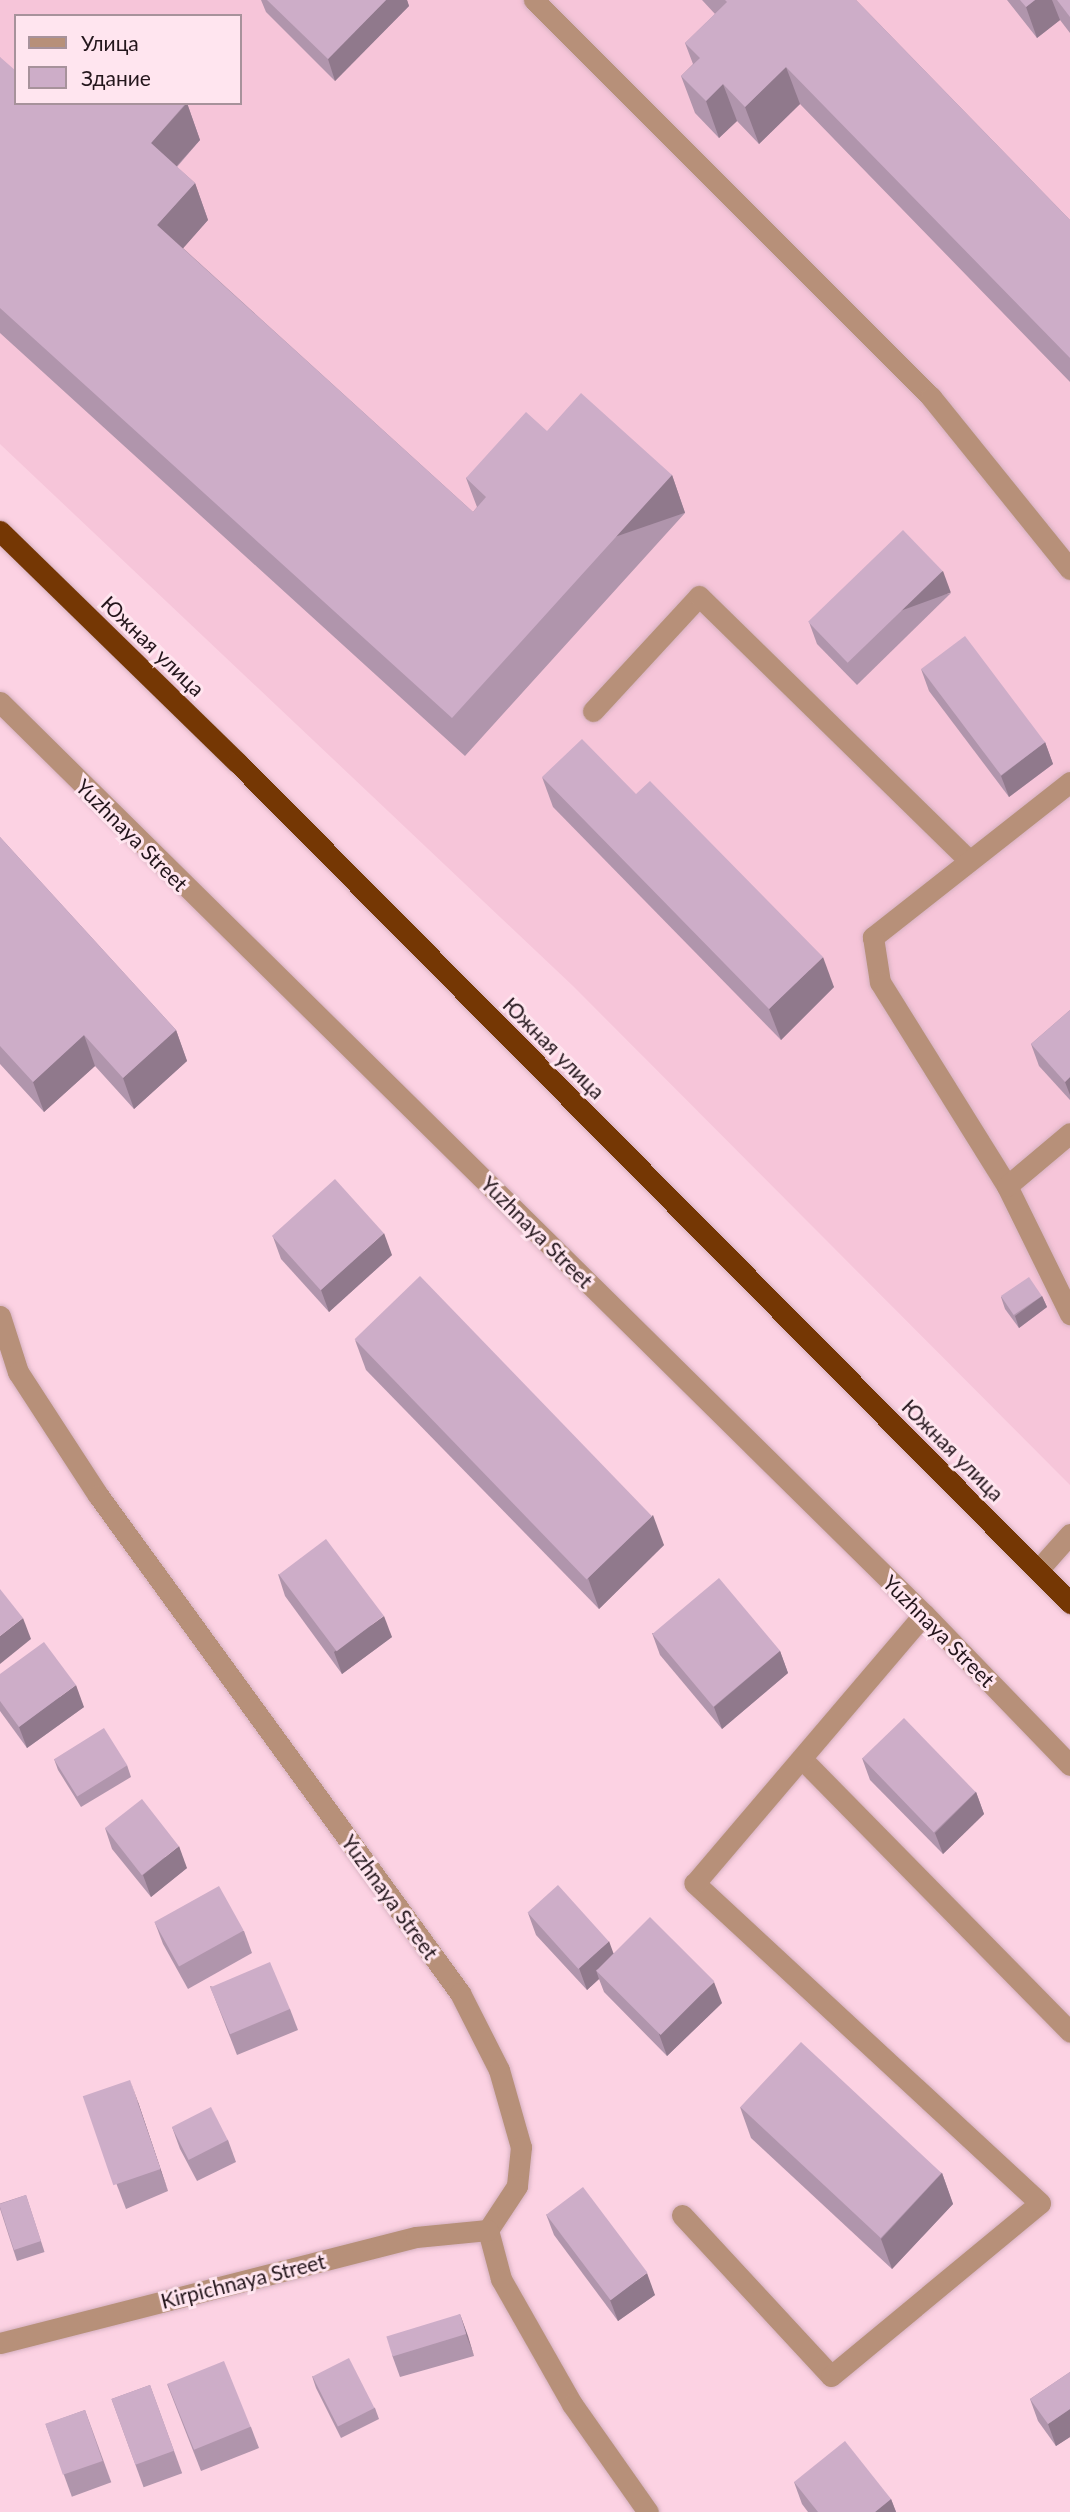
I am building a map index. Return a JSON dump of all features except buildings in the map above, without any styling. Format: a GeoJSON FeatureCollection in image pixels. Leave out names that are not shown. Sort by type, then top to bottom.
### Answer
{"type":"FeatureCollection","features":[{"type":"Feature","properties":{"kind":"highway","name":"Южная улица"},"geometry":{"type":"LineString","coordinates":[[0,531],[247,772],[1070,1603]]}},
{"type":"Feature","properties":{"kind":"street"},"geometry":{"type":"LineString","coordinates":[[534,0],[931,397],[1070,569]]}},
{"type":"Feature","properties":{"kind":"street"},"geometry":{"type":"LineString","coordinates":[[593,711],[699,596],[969,860]]}},
{"type":"Feature","properties":{"kind":"street","name":"Yuzhnaya Street"},"geometry":{"type":"LineString","coordinates":[[0,702],[924,1614],[1070,1765]]}},
{"type":"Feature","properties":{"kind":"street"},"geometry":{"type":"LineString","coordinates":[[1070,782],[873,937],[880,982],[1007,1186],[1070,1314]]}},
{"type":"Feature","properties":{"kind":"street"},"geometry":{"type":"LineString","coordinates":[[1007,1186],[1070,1133]]}},
{"type":"Feature","properties":{"kind":"street","name":"Yuzhnaya Street"},"geometry":{"type":"LineString","coordinates":[[0,1316],[18,1372],[98,1496],[460,1993],[499,2070],[521,2147],[517,2186],[488,2230]]}},
{"type":"Feature","properties":{"kind":"street"},"geometry":{"type":"LineString","coordinates":[[1038,1570],[1070,1534]]}},
{"type":"Feature","properties":{"kind":"street"},"geometry":{"type":"LineString","coordinates":[[682,2215],[831,2376],[1040,2203],[695,1883],[803,1760],[924,1614]]}},
{"type":"Feature","properties":{"kind":"street"},"geometry":{"type":"LineString","coordinates":[[803,1760],[1070,2032]]}},
{"type":"Feature","properties":{"kind":"street"},"geometry":{"type":"LineString","coordinates":[[488,2230],[501,2279],[514,2302],[572,2404],[648,2512]]}},
{"type":"Feature","properties":{"kind":"street","name":"Kirpichnaya Street"},"geometry":{"type":"LineString","coordinates":[[0,2343],[416,2237],[488,2230]]}},
{"type":"Feature","properties":{"kind":"shaded area"},"geometry":{"type":"Polygon","coordinates":[[[0,0],[1070,0],[1070,1485],[573,986],[0,444],[0,0]]]}}]}
